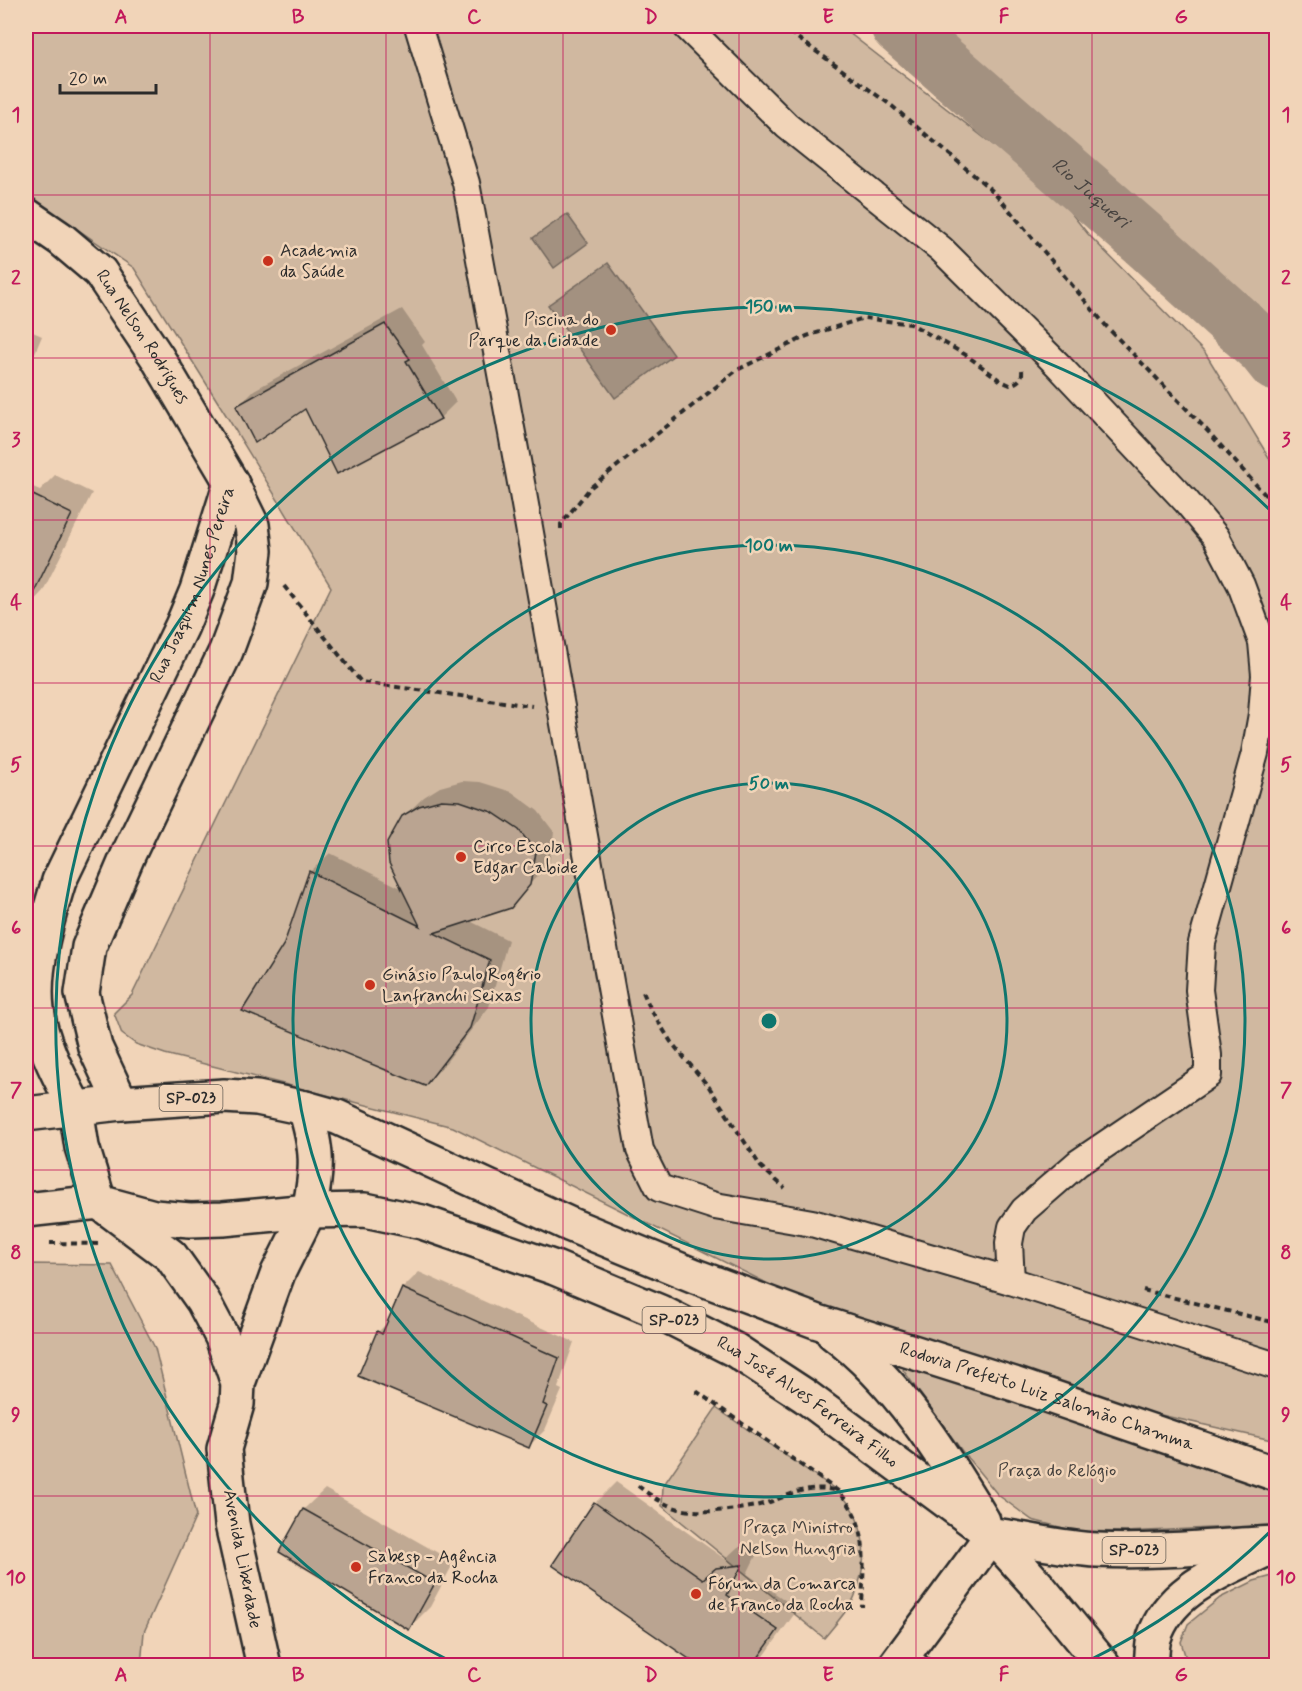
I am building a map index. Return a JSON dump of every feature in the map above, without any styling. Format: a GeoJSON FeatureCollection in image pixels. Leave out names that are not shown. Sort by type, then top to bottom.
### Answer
{"type":"FeatureCollection","features":[{"type":"Feature","properties":{"kind":"main road","name":"Rua Nelson Rodrigues"},"geometry":{"type":"LineString","coordinates":[[26,215],[61,239],[100,272],[157,357],[231,482]]}},
{"type":"Feature","properties":{"kind":"main road","name":"Rua Joaquim Nunes Pereira"},"geometry":{"type":"LineString","coordinates":[[121,1103],[95,1047],[82,993],[89,947],[129,853],[226,651],[251,583],[255,551],[252,525],[231,482]]}},
{"type":"Feature","properties":{"kind":"main road","name":"Rua Joaquim Nunes Pereira"},"geometry":{"type":"LineString","coordinates":[[99,1203],[82,1147],[76,1109],[46,1043],[37,1009],[37,978],[46,922],[59,881],[126,746],[190,608],[212,547],[231,482]]}},
{"type":"Feature","properties":{"kind":"main road"},"geometry":{"type":"LineString","coordinates":[[26,965],[46,922]]}},
{"type":"Feature","properties":{"kind":"main road","name":"SP-023"},"geometry":{"type":"LineString","coordinates":[[26,1114],[121,1103],[224,1096],[257,1098],[305,1108],[337,1117],[571,1225],[695,1276],[818,1322]]}},
{"type":"Feature","properties":{"kind":"main road","name":"Avenida Liberdade"},"geometry":{"type":"LineString","coordinates":[[264,1665],[232,1524],[224,1449],[237,1404],[238,1383],[278,1273],[309,1211],[316,1179],[316,1154],[305,1108]]}},
{"type":"Feature","properties":{"kind":"main road","name":"SP-023"},"geometry":{"type":"LineString","coordinates":[[26,1210],[99,1203],[154,1217],[190,1220],[309,1211]]}},
{"type":"Feature","properties":{"kind":"main road","name":"Avenida Liberdade"},"geometry":{"type":"LineString","coordinates":[[99,1203],[171,1256],[203,1301],[222,1337],[238,1383]]}},
{"type":"Feature","properties":{"kind":"main road","name":"Rua José Alves Ferreira Filho"},"geometry":{"type":"LineString","coordinates":[[309,1211],[365,1210],[422,1222],[555,1268],[660,1312],[735,1350],[805,1396],[992,1535],[1104,1665]]}},
{"type":"Feature","properties":{"kind":"main road"},"geometry":{"type":"LineString","coordinates":[[818,1322],[856,1350],[910,1412],[947,1460],[992,1535],[908,1661]]}},
{"type":"Feature","properties":{"kind":"main road","name":"Rodovia Prefeito Luiz Salomão Chamma"},"geometry":{"type":"LineString","coordinates":[[818,1322],[1014,1384],[1276,1474]]}},
{"type":"Feature","properties":{"kind":"main road","name":"SP-023"},"geometry":{"type":"LineString","coordinates":[[992,1535],[1054,1546],[1097,1550],[1276,1543]]}},
{"type":"Feature","properties":{"kind":"main road"},"geometry":{"type":"LineString","coordinates":[[1151,1665],[1154,1637],[1168,1611],[1188,1590],[1276,1543]]}},
{"type":"Feature","properties":{"kind":"street"},"geometry":{"type":"LineString","coordinates":[[418,26],[466,183],[640,1150],[659,1188],[715,1206],[812,1223],[1011,1281],[1276,1366]]}},
{"type":"Feature","properties":{"kind":"street"},"geometry":{"type":"LineString","coordinates":[[686,26],[787,126],[941,249],[1058,364],[1139,450],[1216,537],[1241,585],[1262,642],[1265,675],[1256,753],[1202,943],[1199,990],[1208,1055],[1208,1075],[1078,1163],[1024,1210],[1012,1227],[1009,1243],[1011,1281]]}},
{"type":"Feature","properties":{"kind":"path"},"geometry":{"type":"LineString","coordinates":[[781,26],[892,106],[995,193],[1107,327],[1203,426],[1268,498],[1276,513]]}},
{"type":"Feature","properties":{"kind":"path"},"geometry":{"type":"LineString","coordinates":[[560,534],[561,524],[591,487],[682,414],[737,370],[807,336],[864,318],[911,324],[966,355],[1010,385],[1019,381],[1022,376],[1022,365]]}},
{"type":"Feature","properties":{"kind":"path"},"geometry":{"type":"LineString","coordinates":[[255,551],[361,682],[561,710]]}},
{"type":"Feature","properties":{"kind":"path"},"geometry":{"type":"LineString","coordinates":[[643,991],[651,1010],[671,1042],[709,1087],[761,1167],[788,1191]]}},
{"type":"Feature","properties":{"kind":"path"},"geometry":{"type":"LineString","coordinates":[[42,1243],[110,1244]]}},
{"type":"Feature","properties":{"kind":"path"},"geometry":{"type":"LineString","coordinates":[[1136,1289],[1276,1323]]}},
{"type":"Feature","properties":{"kind":"path"},"geometry":{"type":"LineString","coordinates":[[696,1391],[838,1491],[849,1502],[860,1525],[865,1548],[862,1607]]}},
{"type":"Feature","properties":{"kind":"path"},"geometry":{"type":"LineString","coordinates":[[638,1486],[654,1498],[679,1509],[702,1511],[760,1505],[809,1487],[838,1491]]}},
{"type":"Feature","properties":{"kind":"green space"},"geometry":{"type":"Polygon","coordinates":[[[26,26],[840,26],[1054,192],[1088,234],[1206,354],[1276,469],[1276,1441],[1046,1389],[837,1318],[453,1127],[165,1054],[136,1044],[122,1034],[114,1013],[132,995],[331,587],[134,268],[26,194],[26,26]]]}},
{"type":"Feature","properties":{"kind":"green space"},"geometry":{"type":"Polygon","coordinates":[[[913,26],[1276,26],[1276,336],[913,26]]]}},
{"type":"Feature","properties":{"kind":"green space"},"geometry":{"type":"Polygon","coordinates":[[[26,1264],[112,1265],[155,1348],[196,1516],[144,1632],[141,1665],[26,1665],[26,1264]]]}},
{"type":"Feature","properties":{"kind":"green space","name":"Praça do Relógio"},"geometry":{"type":"Polygon","coordinates":[[[906,1365],[1276,1488],[1276,1525],[1125,1532],[1075,1531],[1032,1520],[998,1495],[962,1451],[903,1370],[906,1365]]]}},
{"type":"Feature","properties":{"kind":"green space","name":"Praça Ministro Nelson Hungria"},"geometry":{"type":"Polygon","coordinates":[[[716,1408],[838,1491],[853,1511],[862,1534],[862,1571],[853,1600],[824,1638],[662,1506],[663,1486],[716,1408]]]}},
{"type":"Feature","properties":{"kind":"green space"},"geometry":{"type":"Polygon","coordinates":[[[1276,1575],[1276,1665],[1188,1665],[1181,1642],[1188,1624],[1220,1598],[1254,1581],[1276,1575]]]}},
{"type":"Feature","properties":{"kind":"shaded area"},"geometry":{"type":"Polygon","coordinates":[[[567,214],[588,243],[554,268],[533,238],[567,214]]]}},
{"type":"Feature","properties":{"kind":"shaded area","name":"Piscina do Parque da Cidade"},"geometry":{"type":"Polygon","coordinates":[[[608,263],[674,355],[615,398],[548,305],[608,263]]]}},
{"type":"Feature","properties":{"kind":"building"},"geometry":{"type":"Polygon","coordinates":[[[385,324],[410,359],[406,361],[441,419],[337,474],[305,409],[255,443],[236,406],[385,324]]]}},
{"type":"Feature","properties":{"kind":"building"},"geometry":{"type":"Polygon","coordinates":[[[33,495],[72,514],[26,608],[26,509],[33,495]]]}},
{"type":"Feature","properties":{"kind":"building","name":"Ginásio Paulo Rogério Lanfranchi Seixas"},"geometry":{"type":"Polygon","coordinates":[[[441,800],[460,801],[492,812],[519,830],[536,852],[530,885],[511,908],[434,933],[490,960],[470,1028],[425,1086],[242,1011],[284,944],[309,871],[420,926],[389,863],[387,843],[402,816],[419,806],[441,800]]]}},
{"type":"Feature","properties":{"kind":"building"},"geometry":{"type":"Polygon","coordinates":[[[402,1288],[559,1358],[543,1404],[547,1406],[529,1448],[358,1376],[377,1331],[382,1334],[402,1288]]]}},
{"type":"Feature","properties":{"kind":"building","name":"Fórum da Comarca de Franco da Rocha"},"geometry":{"type":"Polygon","coordinates":[[[594,1502],[703,1579],[716,1568],[742,1565],[727,1595],[778,1630],[753,1665],[698,1665],[552,1565],[594,1502]]]}},
{"type":"Feature","properties":{"kind":"building","name":"Sabesp - Agência Franco da Rocha"},"geometry":{"type":"Polygon","coordinates":[[[303,1509],[435,1583],[409,1630],[279,1552],[303,1509]]]}},
{"type":"Feature","properties":{"kind":"waterway","name":"Rio Juqueri"},"geometry":{"type":"LineString","coordinates":[[899,26],[1148,243],[1264,348],[1276,363]]}},
{"type":"Feature","properties":{"kind":"place","name":"Academia da Saúde"},"geometry":{"type":"Point","coordinates":[268,261]}},
{"type":"Feature","properties":{"kind":"place","name":"Piscina do Parque da Cidade"},"geometry":{"type":"Point","coordinates":[611,330]}},
{"type":"Feature","properties":{"kind":"place","name":"Circo Escola Edgar Cabide"},"geometry":{"type":"Point","coordinates":[461,857]}},
{"type":"Feature","properties":{"kind":"place","name":"Ginásio Paulo Rogério Lanfranchi Seixas"},"geometry":{"type":"Point","coordinates":[370,985]}},
{"type":"Feature","properties":{"kind":"place","name":"Sabesp - Agência Franco da Rocha"},"geometry":{"type":"Point","coordinates":[356,1567]}},
{"type":"Feature","properties":{"kind":"place","name":"Fórum da Comarca de Franco da Rocha"},"geometry":{"type":"Point","coordinates":[696,1594]}}]}
